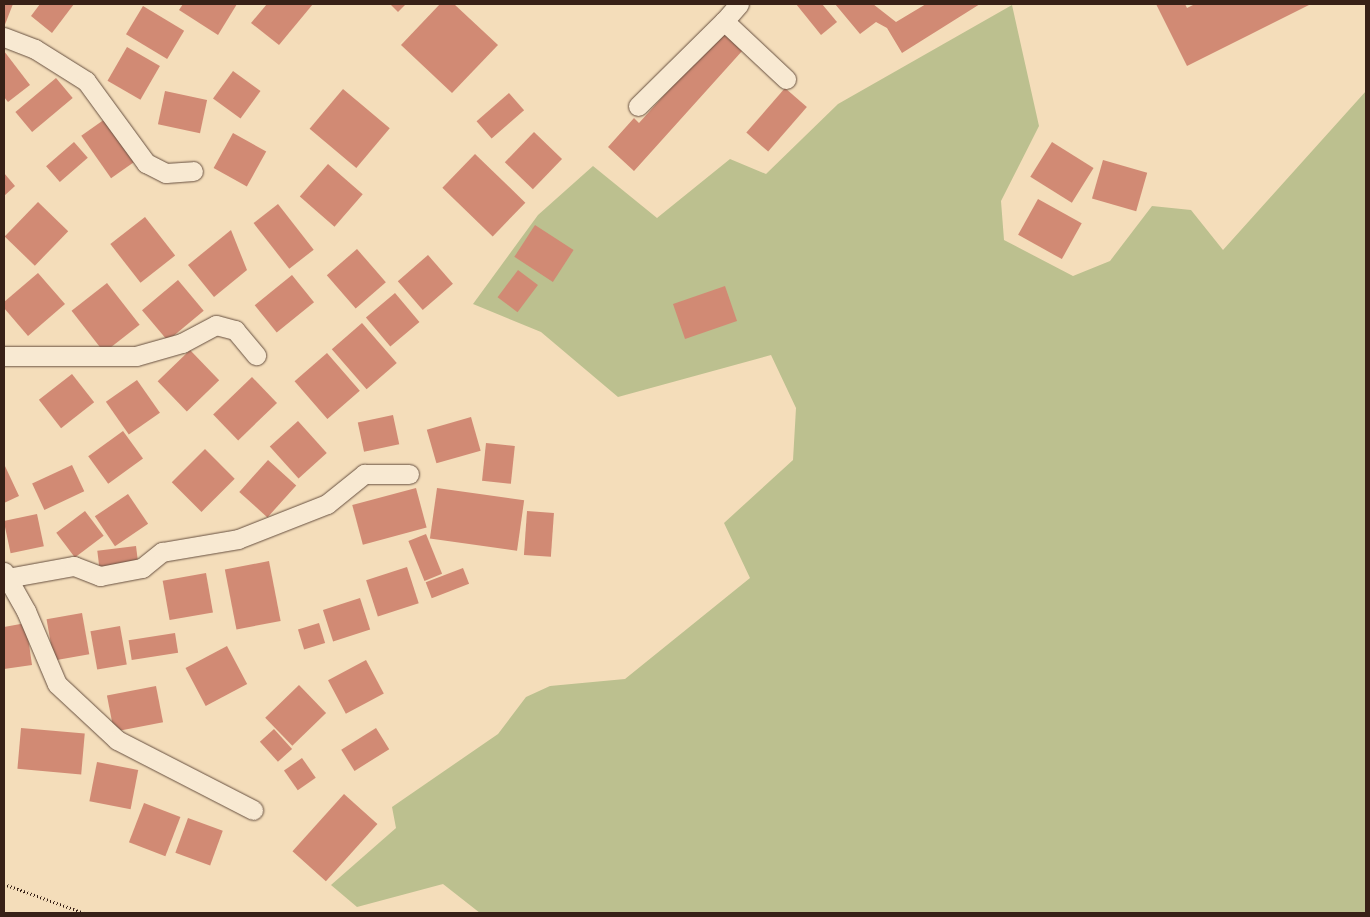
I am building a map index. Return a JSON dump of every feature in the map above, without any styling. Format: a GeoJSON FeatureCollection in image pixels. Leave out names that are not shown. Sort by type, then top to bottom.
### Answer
{"type":"FeatureCollection","features":[{"type":"Feature","properties":{"kind":"street"},"geometry":{"type":"LineString","coordinates":[[638,106],[724,21],[738,4]]}},
{"type":"Feature","properties":{"kind":"street"},"geometry":{"type":"LineString","coordinates":[[724,21],[786,79]]}},
{"type":"Feature","properties":{"kind":"street"},"geometry":{"type":"LineString","coordinates":[[4,37],[35,49],[86,81],[146,163],[166,173],[193,171]]}},
{"type":"Feature","properties":{"kind":"street"},"geometry":{"type":"LineString","coordinates":[[4,356],[136,356],[182,342],[216,325],[235,330],[256,355]]}},
{"type":"Feature","properties":{"kind":"street"},"geometry":{"type":"LineString","coordinates":[[253,810],[117,740],[57,684],[6,575],[74,566],[100,576],[142,568],[162,552],[238,539],[327,504],[364,474],[409,474]]}},
{"type":"Feature","properties":{"kind":"path"},"geometry":{"type":"LineString","coordinates":[[4,884],[84,913]]}},
{"type":"Feature","properties":{"kind":"green space"},"geometry":{"type":"Polygon","coordinates":[[[1012,5],[1039,126],[1001,201],[1004,240],[1073,276],[1110,261],[1152,206],[1191,210],[1223,250],[1366,91],[1366,913],[480,913],[443,884],[357,907],[331,885],[396,828],[392,807],[498,734],[526,697],[550,686],[625,679],[750,578],[724,523],[793,460],[796,408],[771,355],[618,397],[541,332],[473,304],[538,215],[593,166],[657,218],[730,159],[766,174],[838,104],[1012,5]]]}},
{"type":"Feature","properties":{"kind":"building"},"geometry":{"type":"Polygon","coordinates":[[[4,4],[13,4],[4,27],[4,4]]]}},
{"type":"Feature","properties":{"kind":"building"},"geometry":{"type":"Polygon","coordinates":[[[40,4],[74,4],[52,33],[31,16],[40,4]]]}},
{"type":"Feature","properties":{"kind":"building"},"geometry":{"type":"Polygon","coordinates":[[[183,4],[237,4],[218,35],[179,10],[183,4]]]}},
{"type":"Feature","properties":{"kind":"building"},"geometry":{"type":"Polygon","coordinates":[[[267,4],[313,4],[279,45],[251,23],[267,4]]]}},
{"type":"Feature","properties":{"kind":"building"},"geometry":{"type":"Polygon","coordinates":[[[390,4],[406,4],[398,12],[390,4]]]}},
{"type":"Feature","properties":{"kind":"building"},"geometry":{"type":"Polygon","coordinates":[[[440,4],[454,4],[498,45],[452,93],[401,45],[440,4]]]}},
{"type":"Feature","properties":{"kind":"building"},"geometry":{"type":"Polygon","coordinates":[[[796,4],[822,4],[837,22],[821,35],[796,4]]]}},
{"type":"Feature","properties":{"kind":"building"},"geometry":{"type":"Polygon","coordinates":[[[835,4],[873,4],[896,22],[926,4],[980,4],[902,53],[887,28],[876,22],[860,34],[835,4]]]}},
{"type":"Feature","properties":{"kind":"building"},"geometry":{"type":"Polygon","coordinates":[[[1156,4],[1185,4],[1187,8],[1195,4],[1311,4],[1187,66],[1156,4]]]}},
{"type":"Feature","properties":{"kind":"building"},"geometry":{"type":"Polygon","coordinates":[[[143,6],[184,31],[167,59],[126,34],[143,6]]]}},
{"type":"Feature","properties":{"kind":"building"},"geometry":{"type":"Polygon","coordinates":[[[722,31],[743,50],[634,171],[608,147],[634,118],[639,123],[722,31]]]}},
{"type":"Feature","properties":{"kind":"building"},"geometry":{"type":"Polygon","coordinates":[[[127,47],[160,66],[140,100],[108,81],[127,47]]]}},
{"type":"Feature","properties":{"kind":"building"},"geometry":{"type":"Polygon","coordinates":[[[4,51],[30,85],[8,102],[4,97],[4,51]]]}},
{"type":"Feature","properties":{"kind":"building"},"geometry":{"type":"Polygon","coordinates":[[[233,71],[261,91],[241,118],[213,99],[233,71]]]}},
{"type":"Feature","properties":{"kind":"building"},"geometry":{"type":"Polygon","coordinates":[[[56,78],[73,98],[32,132],[15,112],[56,78]]]}},
{"type":"Feature","properties":{"kind":"building"},"geometry":{"type":"Polygon","coordinates":[[[785,88],[807,107],[768,152],[746,133],[785,88]]]}},
{"type":"Feature","properties":{"kind":"building"},"geometry":{"type":"Polygon","coordinates":[[[343,89],[390,128],[356,168],[310,129],[343,89]]]}},
{"type":"Feature","properties":{"kind":"building"},"geometry":{"type":"Polygon","coordinates":[[[165,91],[207,100],[200,133],[158,124],[165,91]]]}},
{"type":"Feature","properties":{"kind":"building"},"geometry":{"type":"Polygon","coordinates":[[[509,93],[524,110],[492,139],[477,121],[509,93]]]}},
{"type":"Feature","properties":{"kind":"building"},"geometry":{"type":"Polygon","coordinates":[[[105,119],[135,162],[111,178],[81,136],[105,119]]]}},
{"type":"Feature","properties":{"kind":"building"},"geometry":{"type":"Polygon","coordinates":[[[534,132],[562,159],[533,189],[505,162],[534,132]]]}},
{"type":"Feature","properties":{"kind":"building"},"geometry":{"type":"Polygon","coordinates":[[[233,133],[266,151],[247,186],[214,168],[233,133]]]}},
{"type":"Feature","properties":{"kind":"building"},"geometry":{"type":"Polygon","coordinates":[[[74,142],[88,158],[60,182],[46,166],[74,142]]]}},
{"type":"Feature","properties":{"kind":"building"},"geometry":{"type":"Polygon","coordinates":[[[1052,142],[1094,168],[1072,203],[1030,177],[1052,142]]]}},
{"type":"Feature","properties":{"kind":"building"},"geometry":{"type":"Polygon","coordinates":[[[475,154],[525,203],[493,236],[442,188],[475,154]]]}},
{"type":"Feature","properties":{"kind":"building"},"geometry":{"type":"Polygon","coordinates":[[[1103,160],[1147,173],[1136,211],[1092,198],[1103,160]]]}},
{"type":"Feature","properties":{"kind":"building"},"geometry":{"type":"Polygon","coordinates":[[[328,164],[363,194],[335,227],[300,196],[328,164]]]}},
{"type":"Feature","properties":{"kind":"building"},"geometry":{"type":"Polygon","coordinates":[[[4,173],[15,186],[4,196],[4,173]]]}},
{"type":"Feature","properties":{"kind":"building"},"geometry":{"type":"Polygon","coordinates":[[[1038,199],[1082,223],[1062,259],[1018,235],[1038,199]]]}},
{"type":"Feature","properties":{"kind":"building"},"geometry":{"type":"Polygon","coordinates":[[[38,202],[68,231],[35,266],[5,237],[38,202]]]}},
{"type":"Feature","properties":{"kind":"building"},"geometry":{"type":"Polygon","coordinates":[[[278,204],[314,250],[289,269],[254,223],[278,204]]]}},
{"type":"Feature","properties":{"kind":"building"},"geometry":{"type":"Polygon","coordinates":[[[145,217],[175,256],[140,283],[110,244],[145,217]]]}},
{"type":"Feature","properties":{"kind":"building"},"geometry":{"type":"Polygon","coordinates":[[[535,225],[574,250],[553,282],[514,257],[535,225]]]}},
{"type":"Feature","properties":{"kind":"building"},"geometry":{"type":"Polygon","coordinates":[[[231,230],[247,270],[214,297],[188,265],[231,230]]]}},
{"type":"Feature","properties":{"kind":"building"},"geometry":{"type":"Polygon","coordinates":[[[357,249],[386,282],[356,308],[327,275],[357,249]]]}},
{"type":"Feature","properties":{"kind":"building"},"geometry":{"type":"Polygon","coordinates":[[[428,255],[453,284],[423,310],[398,281],[428,255]]]}},
{"type":"Feature","properties":{"kind":"building"},"geometry":{"type":"Polygon","coordinates":[[[518,270],[538,285],[518,312],[498,297],[518,270]]]}},
{"type":"Feature","properties":{"kind":"building"},"geometry":{"type":"Polygon","coordinates":[[[38,273],[65,304],[28,336],[4,308],[4,302],[38,273]]]}},
{"type":"Feature","properties":{"kind":"building"},"geometry":{"type":"Polygon","coordinates":[[[292,275],[314,302],[277,332],[255,305],[292,275]]]}},
{"type":"Feature","properties":{"kind":"building"},"geometry":{"type":"Polygon","coordinates":[[[178,280],[204,311],[168,341],[142,310],[178,280]]]}},
{"type":"Feature","properties":{"kind":"building"},"geometry":{"type":"Polygon","coordinates":[[[107,283],[140,325],[104,352],[72,311],[107,283]]]}},
{"type":"Feature","properties":{"kind":"building"},"geometry":{"type":"Polygon","coordinates":[[[725,286],[737,321],[685,339],[673,304],[725,286]]]}},
{"type":"Feature","properties":{"kind":"building"},"geometry":{"type":"Polygon","coordinates":[[[395,293],[419,322],[390,347],[366,317],[395,293]]]}},
{"type":"Feature","properties":{"kind":"building"},"geometry":{"type":"Polygon","coordinates":[[[362,323],[397,363],[367,389],[332,349],[362,323]]]}},
{"type":"Feature","properties":{"kind":"building"},"geometry":{"type":"Polygon","coordinates":[[[190,350],[219,380],[187,411],[158,381],[190,350]]]}},
{"type":"Feature","properties":{"kind":"building"},"geometry":{"type":"Polygon","coordinates":[[[327,353],[360,391],[327,419],[295,381],[327,353]]]}},
{"type":"Feature","properties":{"kind":"building"},"geometry":{"type":"Polygon","coordinates":[[[72,374],[94,402],[61,428],[39,400],[72,374]]]}},
{"type":"Feature","properties":{"kind":"building"},"geometry":{"type":"Polygon","coordinates":[[[252,377],[277,403],[238,440],[213,415],[252,377]]]}},
{"type":"Feature","properties":{"kind":"building"},"geometry":{"type":"Polygon","coordinates":[[[137,380],[160,413],[129,435],[106,402],[137,380]]]}},
{"type":"Feature","properties":{"kind":"building"},"geometry":{"type":"Polygon","coordinates":[[[393,415],[399,444],[364,452],[358,422],[393,415]]]}},
{"type":"Feature","properties":{"kind":"building"},"geometry":{"type":"Polygon","coordinates":[[[471,417],[481,451],[436,463],[427,430],[471,417]]]}},
{"type":"Feature","properties":{"kind":"building"},"geometry":{"type":"Polygon","coordinates":[[[298,421],[327,453],[299,478],[270,446],[298,421]]]}},
{"type":"Feature","properties":{"kind":"building"},"geometry":{"type":"Polygon","coordinates":[[[123,431],[143,459],[108,484],[88,456],[123,431]]]}},
{"type":"Feature","properties":{"kind":"building"},"geometry":{"type":"Polygon","coordinates":[[[486,443],[515,446],[511,484],[482,481],[486,443]]]}},
{"type":"Feature","properties":{"kind":"building"},"geometry":{"type":"Polygon","coordinates":[[[205,449],[235,479],[201,512],[172,482],[205,449]]]}},
{"type":"Feature","properties":{"kind":"building"},"geometry":{"type":"Polygon","coordinates":[[[268,460],[296,485],[267,517],[239,492],[268,460]]]}},
{"type":"Feature","properties":{"kind":"building"},"geometry":{"type":"Polygon","coordinates":[[[4,464],[19,496],[4,503],[4,464]]]}},
{"type":"Feature","properties":{"kind":"building"},"geometry":{"type":"Polygon","coordinates":[[[72,465],[84,491],[44,510],[32,484],[72,465]]]}},
{"type":"Feature","properties":{"kind":"building"},"geometry":{"type":"Polygon","coordinates":[[[416,488],[427,528],[363,545],[352,505],[416,488]]]}},
{"type":"Feature","properties":{"kind":"building"},"geometry":{"type":"Polygon","coordinates":[[[437,488],[524,500],[517,551],[430,539],[437,488]]]}},
{"type":"Feature","properties":{"kind":"building"},"geometry":{"type":"Polygon","coordinates":[[[128,494],[148,524],[115,546],[95,516],[128,494]]]}},
{"type":"Feature","properties":{"kind":"building"},"geometry":{"type":"Polygon","coordinates":[[[85,511],[104,536],[75,557],[56,533],[85,511]]]}},
{"type":"Feature","properties":{"kind":"building"},"geometry":{"type":"Polygon","coordinates":[[[527,511],[554,513],[551,557],[524,555],[527,511]]]}},
{"type":"Feature","properties":{"kind":"building"},"geometry":{"type":"Polygon","coordinates":[[[37,514],[44,546],[11,553],[4,521],[37,514]]]}},
{"type":"Feature","properties":{"kind":"building"},"geometry":{"type":"Polygon","coordinates":[[[426,534],[442,574],[424,581],[408,541],[426,534]]]}},
{"type":"Feature","properties":{"kind":"building"},"geometry":{"type":"Polygon","coordinates":[[[136,546],[138,563],[99,568],[97,551],[136,546]]]}},
{"type":"Feature","properties":{"kind":"building"},"geometry":{"type":"Polygon","coordinates":[[[269,561],[281,621],[236,629],[225,570],[269,561]]]}},
{"type":"Feature","properties":{"kind":"building"},"geometry":{"type":"Polygon","coordinates":[[[407,567],[419,603],[378,616],[366,580],[407,567]]]}},
{"type":"Feature","properties":{"kind":"building"},"geometry":{"type":"Polygon","coordinates":[[[463,568],[469,584],[432,598],[426,582],[463,568]]]}},
{"type":"Feature","properties":{"kind":"building"},"geometry":{"type":"Polygon","coordinates":[[[206,573],[213,612],[170,620],[163,581],[206,573]]]}},
{"type":"Feature","properties":{"kind":"building"},"geometry":{"type":"Polygon","coordinates":[[[360,598],[370,629],[333,641],[323,610],[360,598]]]}},
{"type":"Feature","properties":{"kind":"building"},"geometry":{"type":"Polygon","coordinates":[[[82,613],[89,654],[54,661],[47,619],[82,613]]]}},
{"type":"Feature","properties":{"kind":"building"},"geometry":{"type":"Polygon","coordinates":[[[26,623],[32,665],[4,669],[4,627],[26,623]]]}},
{"type":"Feature","properties":{"kind":"building"},"geometry":{"type":"Polygon","coordinates":[[[319,623],[325,643],[304,650],[298,629],[319,623]]]}},
{"type":"Feature","properties":{"kind":"building"},"geometry":{"type":"Polygon","coordinates":[[[120,626],[127,664],[97,670],[90,631],[120,626]]]}},
{"type":"Feature","properties":{"kind":"building"},"geometry":{"type":"Polygon","coordinates":[[[175,633],[178,653],[132,660],[129,640],[175,633]]]}},
{"type":"Feature","properties":{"kind":"building"},"geometry":{"type":"Polygon","coordinates":[[[227,646],[247,684],[206,706],[186,668],[227,646]]]}},
{"type":"Feature","properties":{"kind":"building"},"geometry":{"type":"Polygon","coordinates":[[[366,660],[384,694],[346,714],[328,680],[366,660]]]}},
{"type":"Feature","properties":{"kind":"building"},"geometry":{"type":"Polygon","coordinates":[[[299,685],[326,713],[292,746],[265,718],[299,685]]]}},
{"type":"Feature","properties":{"kind":"building"},"geometry":{"type":"Polygon","coordinates":[[[156,686],[163,722],[114,732],[107,696],[156,686]]]}},
{"type":"Feature","properties":{"kind":"building"},"geometry":{"type":"Polygon","coordinates":[[[21,728],[85,734],[81,774],[17,769],[21,728]]]}},
{"type":"Feature","properties":{"kind":"building"},"geometry":{"type":"Polygon","coordinates":[[[376,728],[389,749],[354,771],[341,750],[376,728]]]}},
{"type":"Feature","properties":{"kind":"building"},"geometry":{"type":"Polygon","coordinates":[[[274,729],[292,749],[278,762],[260,742],[274,729]]]}},
{"type":"Feature","properties":{"kind":"building"},"geometry":{"type":"Polygon","coordinates":[[[302,758],[316,778],[298,790],[284,771],[302,758]]]}},
{"type":"Feature","properties":{"kind":"building"},"geometry":{"type":"Polygon","coordinates":[[[97,762],[138,770],[131,809],[89,801],[97,762]]]}},
{"type":"Feature","properties":{"kind":"building"},"geometry":{"type":"Polygon","coordinates":[[[344,794],[377,824],[326,881],[292,851],[344,794]]]}},
{"type":"Feature","properties":{"kind":"building"},"geometry":{"type":"Polygon","coordinates":[[[144,803],[180,817],[165,856],[129,842],[144,803]]]}},
{"type":"Feature","properties":{"kind":"building"},"geometry":{"type":"Polygon","coordinates":[[[188,818],[223,831],[210,865],[175,853],[188,818]]]}}]}
